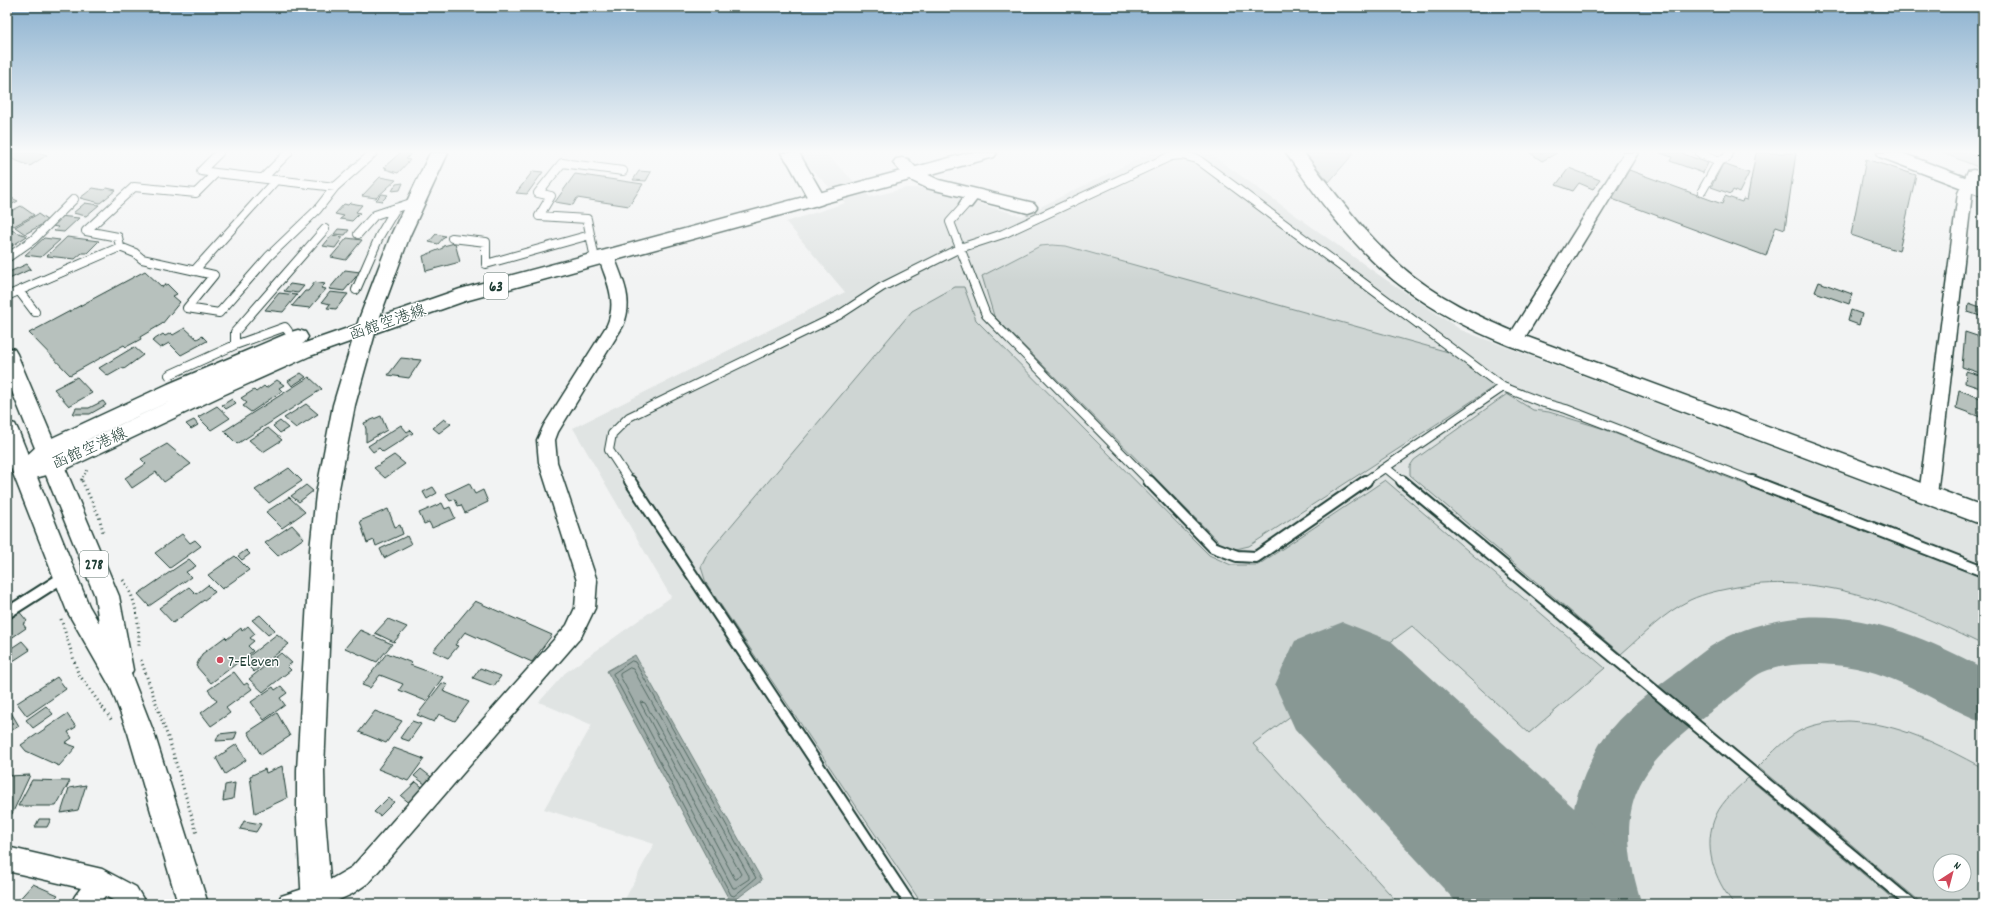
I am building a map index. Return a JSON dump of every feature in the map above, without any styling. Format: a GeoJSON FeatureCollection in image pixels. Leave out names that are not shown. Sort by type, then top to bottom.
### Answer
{"type":"FeatureCollection","features":[{"type":"Feature","properties":{"kind":"main road"},"geometry":{"type":"LineString","coordinates":[[317,901],[310,788],[327,496],[336,438],[344,400],[368,319],[390,258],[405,205],[411,196]]}},
{"type":"Feature","properties":{"kind":"main road","name":"函館空港線"},"geometry":{"type":"LineString","coordinates":[[24,472],[50,458],[303,351],[368,319],[467,294],[596,249],[808,196]]}},
{"type":"Feature","properties":{"kind":"main road"},"geometry":{"type":"LineString","coordinates":[[961,196],[970,199],[1028,207]]}},
{"type":"Feature","properties":{"kind":"main road"},"geometry":{"type":"LineString","coordinates":[[1329,196],[1381,258],[1401,275],[1444,306],[1468,320],[1515,340],[1983,516]]}},
{"type":"Feature","properties":{"kind":"main road","name":"278"},"geometry":{"type":"LineString","coordinates":[[7,354],[107,596],[122,683]]}},
{"type":"Feature","properties":{"kind":"main road","name":"278"},"geometry":{"type":"LineString","coordinates":[[7,430],[24,472],[57,582],[80,611],[122,683],[141,733],[193,904]]}},
{"type":"Feature","properties":{"kind":"street"},"geometry":{"type":"LineString","coordinates":[[1515,340],[1605,196]]}},
{"type":"Feature","properties":{"kind":"street"},"geometry":{"type":"LineString","coordinates":[[1928,495],[1965,196]]}},
{"type":"Feature","properties":{"kind":"street"},"geometry":{"type":"LineString","coordinates":[[289,904],[317,901],[350,883],[360,874],[566,642],[580,620],[585,608],[587,581],[548,462],[546,440],[554,421],[619,318],[621,309],[619,300],[596,249]]}},
{"type":"Feature","properties":{"kind":"street"},"geometry":{"type":"LineString","coordinates":[[7,859],[102,881],[128,895],[134,904]]}},
{"type":"Feature","properties":{"kind":"street"},"geometry":{"type":"LineString","coordinates":[[83,904],[102,881]]}},
{"type":"Feature","properties":{"kind":"lane"},"geometry":{"type":"LineString","coordinates":[[120,247],[118,237],[86,231],[124,196]]}},
{"type":"Feature","properties":{"kind":"lane"},"geometry":{"type":"LineString","coordinates":[[194,271],[262,196]]}},
{"type":"Feature","properties":{"kind":"lane"},"geometry":{"type":"LineString","coordinates":[[7,296],[120,247],[135,253],[142,259],[214,275],[188,308],[219,313],[269,256],[317,210],[328,196]]}},
{"type":"Feature","properties":{"kind":"lane"},"geometry":{"type":"LineString","coordinates":[[452,238],[486,242],[486,264],[596,249],[587,219],[539,216],[552,196],[550,196]]}},
{"type":"Feature","properties":{"kind":"lane"},"geometry":{"type":"LineString","coordinates":[[910,904],[609,450],[612,434],[629,417],[839,315],[882,287],[960,248],[1003,234],[1086,196]]}},
{"type":"Feature","properties":{"kind":"lane"},"geometry":{"type":"LineString","coordinates":[[1246,196],[1503,387],[1544,403],[1566,408],[1983,571]]}},
{"type":"Feature","properties":{"kind":"lane"},"geometry":{"type":"LineString","coordinates":[[7,258],[29,244],[57,214],[74,199]]}},
{"type":"Feature","properties":{"kind":"lane"},"geometry":{"type":"LineString","coordinates":[[970,199],[950,222],[986,315],[1213,547],[1237,556],[1256,558],[1503,387]]}},
{"type":"Feature","properties":{"kind":"lane"},"geometry":{"type":"LineString","coordinates":[[358,234],[375,215],[405,205]]}},
{"type":"Feature","properties":{"kind":"lane"},"geometry":{"type":"LineString","coordinates":[[356,290],[380,235],[405,205]]}},
{"type":"Feature","properties":{"kind":"lane"},"geometry":{"type":"LineString","coordinates":[[235,345],[235,332],[325,229]]}},
{"type":"Feature","properties":{"kind":"lane"},"geometry":{"type":"LineString","coordinates":[[19,291],[34,312]]}},
{"type":"Feature","properties":{"kind":"lane"},"geometry":{"type":"LineString","coordinates":[[169,375],[235,345],[285,326],[288,331]]}},
{"type":"Feature","properties":{"kind":"lane"},"geometry":{"type":"LineString","coordinates":[[1386,468],[1911,904]]}},
{"type":"Feature","properties":{"kind":"lane"},"geometry":{"type":"LineString","coordinates":[[7,613],[57,582]]}},
{"type":"Feature","properties":{"kind":"path"},"geometry":{"type":"LineString","coordinates":[[81,479],[99,516],[105,539]]}},
{"type":"Feature","properties":{"kind":"path"},"geometry":{"type":"LineString","coordinates":[[118,575],[128,586],[140,630],[138,651]]}},
{"type":"Feature","properties":{"kind":"path"},"geometry":{"type":"LineString","coordinates":[[57,582],[78,673],[115,725]]}},
{"type":"Feature","properties":{"kind":"path"},"geometry":{"type":"LineString","coordinates":[[140,657],[170,743],[199,841]]}},
{"type":"Feature","properties":{"kind":"shaded area"},"geometry":{"type":"Polygon","coordinates":[[[838,196],[868,196],[870,197],[876,196],[951,196],[1022,216],[1064,196],[1268,196],[1379,275],[1461,330],[1983,527],[1983,904],[671,904],[624,901],[654,844],[544,809],[592,725],[539,702],[565,673],[671,597],[573,428],[845,292],[786,222],[845,203],[838,196]]]}},
{"type":"Feature","properties":{"kind":"shaded area"},"geometry":{"type":"Polygon","coordinates":[[[1040,246],[1066,246],[1452,353],[1495,386],[1249,546],[1236,549],[1223,546],[994,316],[982,276],[1040,246]]]}},
{"type":"Feature","properties":{"kind":"shaded area"},"geometry":{"type":"Polygon","coordinates":[[[955,287],[964,287],[976,320],[1209,555],[1231,565],[1258,565],[1385,480],[1605,668],[1529,733],[1412,626],[1253,744],[1399,904],[922,904],[706,583],[701,567],[708,553],[912,311],[955,287]]]}},
{"type":"Feature","properties":{"kind":"shaded area"},"geometry":{"type":"Polygon","coordinates":[[[1507,394],[1533,410],[1549,412],[1601,428],[1983,577],[1983,645],[1925,618],[1864,596],[1801,584],[1769,584],[1725,589],[1690,600],[1663,617],[1621,654],[1410,475],[1410,466],[1414,460],[1507,394]]]}},
{"type":"Feature","properties":{"kind":"shaded area"},"geometry":{"type":"Polygon","coordinates":[[[1848,721],[1867,723],[1901,730],[1934,743],[1983,768],[1983,904],[1923,904],[1758,767],[1788,738],[1797,732],[1818,724],[1848,721]]]}},
{"type":"Feature","properties":{"kind":"shaded area"},"geometry":{"type":"Polygon","coordinates":[[[1748,778],[1899,904],[1734,904],[1721,884],[1712,862],[1710,838],[1716,815],[1722,804],[1748,778]]]}},
{"type":"Feature","properties":{"kind":"water"},"geometry":{"type":"Polygon","coordinates":[[[635,655],[762,880],[731,903],[607,671],[635,655]]]}},
{"type":"Feature","properties":{"kind":"building"},"geometry":{"type":"Polygon","coordinates":[[[7,196],[18,201],[7,207],[7,196]]]}},
{"type":"Feature","properties":{"kind":"building"},"geometry":{"type":"Polygon","coordinates":[[[83,196],[109,196],[100,203],[80,198],[83,196]]]}},
{"type":"Feature","properties":{"kind":"building"},"geometry":{"type":"Polygon","coordinates":[[[362,196],[379,196],[376,198],[362,196]]]}},
{"type":"Feature","properties":{"kind":"building"},"geometry":{"type":"Polygon","coordinates":[[[380,196],[387,196],[382,201],[376,200],[380,196]]]}},
{"type":"Feature","properties":{"kind":"building"},"geometry":{"type":"Polygon","coordinates":[[[560,196],[636,196],[629,206],[577,198],[573,205],[555,202],[560,196]]]}},
{"type":"Feature","properties":{"kind":"building"},"geometry":{"type":"Polygon","coordinates":[[[1614,196],[1699,196],[1722,204],[1725,196],[1742,202],[1743,199],[1747,200],[1748,196],[1790,196],[1785,229],[1776,226],[1766,256],[1612,199],[1614,196]]]}},
{"type":"Feature","properties":{"kind":"building"},"geometry":{"type":"Polygon","coordinates":[[[1859,196],[1911,196],[1899,251],[1851,235],[1859,196]]]}},
{"type":"Feature","properties":{"kind":"building"},"geometry":{"type":"Polygon","coordinates":[[[85,203],[99,205],[86,216],[73,213],[85,203]]]}},
{"type":"Feature","properties":{"kind":"building"},"geometry":{"type":"Polygon","coordinates":[[[350,203],[362,205],[356,212],[360,213],[352,221],[340,219],[344,216],[335,214],[344,204],[348,205],[350,203]]]}},
{"type":"Feature","properties":{"kind":"building"},"geometry":{"type":"Polygon","coordinates":[[[21,206],[34,215],[14,226],[7,221],[7,213],[21,206]]]}},
{"type":"Feature","properties":{"kind":"building"},"geometry":{"type":"Polygon","coordinates":[[[38,214],[48,221],[25,234],[15,227],[38,214]]]}},
{"type":"Feature","properties":{"kind":"building"},"geometry":{"type":"Polygon","coordinates":[[[59,216],[79,218],[64,232],[54,231],[58,227],[51,226],[59,216]]]}},
{"type":"Feature","properties":{"kind":"building"},"geometry":{"type":"Polygon","coordinates":[[[338,229],[349,230],[345,235],[334,234],[338,229]]]}},
{"type":"Feature","properties":{"kind":"building"},"geometry":{"type":"Polygon","coordinates":[[[11,230],[27,236],[12,246],[7,244],[7,232],[11,230]]]}},
{"type":"Feature","properties":{"kind":"building"},"geometry":{"type":"Polygon","coordinates":[[[436,234],[445,236],[438,244],[429,242],[436,234]]]}},
{"type":"Feature","properties":{"kind":"building"},"geometry":{"type":"Polygon","coordinates":[[[332,235],[343,237],[335,248],[323,246],[332,235]]]}},
{"type":"Feature","properties":{"kind":"building"},"geometry":{"type":"Polygon","coordinates":[[[67,237],[99,241],[87,253],[82,253],[75,259],[47,256],[67,237]]]}},
{"type":"Feature","properties":{"kind":"building"},"geometry":{"type":"Polygon","coordinates":[[[44,238],[60,240],[41,257],[25,255],[44,238]]]}},
{"type":"Feature","properties":{"kind":"building"},"geometry":{"type":"Polygon","coordinates":[[[347,238],[362,240],[346,260],[331,257],[347,238]]]}},
{"type":"Feature","properties":{"kind":"building"},"geometry":{"type":"Polygon","coordinates":[[[455,243],[460,262],[426,271],[423,256],[443,248],[443,246],[455,243]]]}},
{"type":"Feature","properties":{"kind":"building"},"geometry":{"type":"Polygon","coordinates":[[[27,264],[31,269],[7,280],[7,273],[27,264]]]}},
{"type":"Feature","properties":{"kind":"building"},"geometry":{"type":"Polygon","coordinates":[[[345,270],[360,272],[344,291],[329,289],[345,270]]]}},
{"type":"Feature","properties":{"kind":"building"},"geometry":{"type":"Polygon","coordinates":[[[145,271],[162,287],[167,284],[177,294],[173,296],[180,302],[162,324],[140,337],[141,339],[126,347],[124,345],[70,375],[29,333],[145,271]]]}},
{"type":"Feature","properties":{"kind":"building"},"geometry":{"type":"Polygon","coordinates":[[[315,282],[325,284],[321,288],[326,289],[310,308],[292,306],[305,291],[308,291],[315,282]]]}},
{"type":"Feature","properties":{"kind":"building"},"geometry":{"type":"Polygon","coordinates":[[[1819,282],[1852,294],[1849,304],[1815,292],[1819,282]]]}},
{"type":"Feature","properties":{"kind":"building"},"geometry":{"type":"Polygon","coordinates":[[[290,284],[304,286],[298,293],[284,291],[290,284]]]}},
{"type":"Feature","properties":{"kind":"building"},"geometry":{"type":"Polygon","coordinates":[[[330,292],[348,294],[336,309],[327,308],[330,304],[322,302],[330,292]]]}},
{"type":"Feature","properties":{"kind":"building"},"geometry":{"type":"Polygon","coordinates":[[[279,293],[297,295],[283,312],[265,310],[279,293]]]}},
{"type":"Feature","properties":{"kind":"building"},"geometry":{"type":"Polygon","coordinates":[[[1969,303],[1983,308],[1983,317],[1968,312],[1969,303]]]}},
{"type":"Feature","properties":{"kind":"building"},"geometry":{"type":"Polygon","coordinates":[[[1851,310],[1862,314],[1859,325],[1848,321],[1851,310]]]}},
{"type":"Feature","properties":{"kind":"building"},"geometry":{"type":"Polygon","coordinates":[[[185,328],[197,339],[202,336],[207,341],[181,355],[169,343],[160,348],[152,341],[163,334],[165,336],[171,333],[173,335],[185,328]]]}},
{"type":"Feature","properties":{"kind":"building"},"geometry":{"type":"Polygon","coordinates":[[[1965,332],[1983,338],[1983,374],[1962,367],[1965,332]]]}},
{"type":"Feature","properties":{"kind":"building"},"geometry":{"type":"Polygon","coordinates":[[[134,347],[143,355],[124,369],[122,368],[108,376],[99,368],[134,347]]]}},
{"type":"Feature","properties":{"kind":"building"},"geometry":{"type":"Polygon","coordinates":[[[401,358],[421,360],[409,378],[388,375],[401,358]]]}},
{"type":"Feature","properties":{"kind":"building"},"geometry":{"type":"Polygon","coordinates":[[[1966,371],[1983,376],[1983,389],[1965,383],[1966,371]]]}},
{"type":"Feature","properties":{"kind":"building"},"geometry":{"type":"Polygon","coordinates":[[[301,373],[306,377],[292,386],[288,381],[301,373]]]}},
{"type":"Feature","properties":{"kind":"building"},"geometry":{"type":"Polygon","coordinates":[[[77,377],[92,393],[69,406],[54,389],[77,377]]]}},
{"type":"Feature","properties":{"kind":"building"},"geometry":{"type":"Polygon","coordinates":[[[309,377],[322,389],[237,444],[224,431],[309,377]]]}},
{"type":"Feature","properties":{"kind":"building"},"geometry":{"type":"Polygon","coordinates":[[[277,380],[284,385],[279,388],[282,391],[251,412],[243,406],[247,403],[241,398],[254,390],[256,392],[264,386],[266,388],[277,380]]]}},
{"type":"Feature","properties":{"kind":"building"},"geometry":{"type":"Polygon","coordinates":[[[1959,390],[1983,399],[1983,418],[1956,408],[1959,390]]]}},
{"type":"Feature","properties":{"kind":"building"},"geometry":{"type":"Polygon","coordinates":[[[232,399],[236,403],[226,409],[222,405],[232,399]]]}},
{"type":"Feature","properties":{"kind":"building"},"geometry":{"type":"Polygon","coordinates":[[[103,401],[106,405],[90,414],[73,414],[76,408],[89,408],[103,401]]]}},
{"type":"Feature","properties":{"kind":"building"},"geometry":{"type":"Polygon","coordinates":[[[306,404],[318,414],[296,428],[284,418],[306,404]]]}},
{"type":"Feature","properties":{"kind":"building"},"geometry":{"type":"Polygon","coordinates":[[[217,406],[230,418],[211,430],[198,417],[217,406]]]}},
{"type":"Feature","properties":{"kind":"building"},"geometry":{"type":"Polygon","coordinates":[[[381,416],[387,430],[366,442],[366,429],[364,423],[381,416]]]}},
{"type":"Feature","properties":{"kind":"building"},"geometry":{"type":"Polygon","coordinates":[[[444,419],[451,424],[439,433],[433,428],[444,419]]]}},
{"type":"Feature","properties":{"kind":"building"},"geometry":{"type":"Polygon","coordinates":[[[194,420],[198,425],[191,429],[186,424],[194,420]]]}},
{"type":"Feature","properties":{"kind":"building"},"geometry":{"type":"Polygon","coordinates":[[[280,421],[288,428],[280,433],[273,426],[280,421]]]}},
{"type":"Feature","properties":{"kind":"building"},"geometry":{"type":"Polygon","coordinates":[[[401,425],[407,432],[410,430],[413,433],[383,452],[379,448],[373,452],[368,446],[401,425]]]}},
{"type":"Feature","properties":{"kind":"building"},"geometry":{"type":"Polygon","coordinates":[[[268,428],[282,440],[263,452],[249,440],[268,428]]]}},
{"type":"Feature","properties":{"kind":"building"},"geometry":{"type":"Polygon","coordinates":[[[167,444],[191,464],[164,482],[156,472],[132,488],[125,478],[146,464],[141,459],[167,444]]]}},
{"type":"Feature","properties":{"kind":"building"},"geometry":{"type":"Polygon","coordinates":[[[394,455],[405,464],[385,478],[374,468],[394,455]]]}},
{"type":"Feature","properties":{"kind":"building"},"geometry":{"type":"Polygon","coordinates":[[[289,468],[302,481],[269,503],[255,490],[289,468]]]}},
{"type":"Feature","properties":{"kind":"building"},"geometry":{"type":"Polygon","coordinates":[[[469,483],[475,494],[483,490],[488,502],[465,513],[461,505],[458,506],[455,499],[450,501],[446,494],[469,483]]]}},
{"type":"Feature","properties":{"kind":"building"},"geometry":{"type":"Polygon","coordinates":[[[306,485],[313,491],[299,502],[291,496],[306,485]]]}},
{"type":"Feature","properties":{"kind":"building"},"geometry":{"type":"Polygon","coordinates":[[[433,487],[437,493],[427,499],[423,492],[433,487]]]}},
{"type":"Feature","properties":{"kind":"building"},"geometry":{"type":"Polygon","coordinates":[[[289,497],[305,512],[282,528],[266,512],[289,497]]]}},
{"type":"Feature","properties":{"kind":"building"},"geometry":{"type":"Polygon","coordinates":[[[442,503],[445,509],[450,507],[455,518],[432,528],[429,522],[424,524],[419,513],[442,503]]]}},
{"type":"Feature","properties":{"kind":"building"},"geometry":{"type":"Polygon","coordinates":[[[388,509],[395,527],[400,525],[403,534],[376,546],[374,540],[367,543],[360,521],[388,509]]]}},
{"type":"Feature","properties":{"kind":"building"},"geometry":{"type":"Polygon","coordinates":[[[292,525],[304,538],[278,556],[265,543],[292,525]]]}},
{"type":"Feature","properties":{"kind":"building"},"geometry":{"type":"Polygon","coordinates":[[[182,534],[190,543],[195,540],[201,546],[170,568],[155,553],[182,534]]]}},
{"type":"Feature","properties":{"kind":"building"},"geometry":{"type":"Polygon","coordinates":[[[407,536],[411,544],[384,558],[380,549],[407,536]]]}},
{"type":"Feature","properties":{"kind":"building"},"geometry":{"type":"Polygon","coordinates":[[[246,550],[250,554],[242,560],[238,556],[246,550]]]}},
{"type":"Feature","properties":{"kind":"building"},"geometry":{"type":"Polygon","coordinates":[[[235,556],[249,570],[222,589],[208,575],[235,556]]]}},
{"type":"Feature","properties":{"kind":"building"},"geometry":{"type":"Polygon","coordinates":[[[189,559],[196,566],[186,572],[191,577],[149,606],[138,594],[189,559]]]}},
{"type":"Feature","properties":{"kind":"building"},"geometry":{"type":"Polygon","coordinates":[[[208,585],[215,592],[173,623],[159,608],[189,587],[196,594],[208,585]]]}},
{"type":"Feature","properties":{"kind":"building"},"geometry":{"type":"Polygon","coordinates":[[[475,601],[552,635],[532,662],[465,632],[455,645],[458,646],[448,658],[433,651],[475,601]]]}},
{"type":"Feature","properties":{"kind":"building"},"geometry":{"type":"Polygon","coordinates":[[[18,610],[27,621],[23,624],[26,628],[7,641],[7,617],[18,610]]]}},
{"type":"Feature","properties":{"kind":"building"},"geometry":{"type":"Polygon","coordinates":[[[260,615],[275,630],[268,635],[252,620],[260,615]]]}},
{"type":"Feature","properties":{"kind":"building"},"geometry":{"type":"Polygon","coordinates":[[[388,619],[407,627],[394,642],[375,633],[388,619]]]}},
{"type":"Feature","properties":{"kind":"building","name":"7-Eleven"},"geometry":{"type":"Polygon","coordinates":[[[248,626],[255,634],[250,638],[254,641],[248,646],[253,651],[211,683],[196,666],[202,654],[225,637],[227,639],[241,628],[242,631],[248,626]]]}},
{"type":"Feature","properties":{"kind":"building"},"geometry":{"type":"Polygon","coordinates":[[[360,630],[392,644],[377,662],[345,648],[360,630]]]}},
{"type":"Feature","properties":{"kind":"building"},"geometry":{"type":"Polygon","coordinates":[[[277,634],[289,644],[254,672],[246,664],[252,659],[249,656],[277,634]]]}},
{"type":"Feature","properties":{"kind":"building"},"geometry":{"type":"Polygon","coordinates":[[[22,641],[30,650],[7,665],[7,651],[22,641]]]}},
{"type":"Feature","properties":{"kind":"building"},"geometry":{"type":"Polygon","coordinates":[[[281,653],[292,663],[287,666],[291,670],[263,692],[249,679],[281,653]]]}},
{"type":"Feature","properties":{"kind":"building"},"geometry":{"type":"Polygon","coordinates":[[[387,653],[412,663],[410,665],[443,677],[426,701],[399,690],[403,684],[380,675],[370,688],[362,685],[387,653]]]}},
{"type":"Feature","properties":{"kind":"building"},"geometry":{"type":"Polygon","coordinates":[[[480,668],[501,676],[494,686],[473,678],[480,668]]]}},
{"type":"Feature","properties":{"kind":"building"},"geometry":{"type":"Polygon","coordinates":[[[234,672],[244,685],[247,683],[252,689],[226,708],[230,713],[211,726],[201,713],[217,701],[208,690],[234,672]]]}},
{"type":"Feature","properties":{"kind":"building"},"geometry":{"type":"Polygon","coordinates":[[[57,677],[66,689],[27,716],[17,703],[57,677]]]}},
{"type":"Feature","properties":{"kind":"building"},"geometry":{"type":"Polygon","coordinates":[[[442,683],[448,685],[443,691],[469,702],[455,721],[439,714],[434,722],[417,715],[442,683]]]}},
{"type":"Feature","properties":{"kind":"building"},"geometry":{"type":"Polygon","coordinates":[[[281,686],[287,693],[280,698],[285,705],[264,720],[251,702],[273,687],[275,690],[281,686]]]}},
{"type":"Feature","properties":{"kind":"building"},"geometry":{"type":"Polygon","coordinates":[[[46,706],[53,714],[33,728],[26,720],[46,706]]]}},
{"type":"Feature","properties":{"kind":"building"},"geometry":{"type":"Polygon","coordinates":[[[9,709],[19,726],[7,733],[7,710],[9,709]]]}},
{"type":"Feature","properties":{"kind":"building"},"geometry":{"type":"Polygon","coordinates":[[[375,711],[402,721],[386,743],[359,732],[375,711]]]}},
{"type":"Feature","properties":{"kind":"building"},"geometry":{"type":"Polygon","coordinates":[[[277,713],[290,736],[261,755],[248,732],[277,713]]]}},
{"type":"Feature","properties":{"kind":"building"},"geometry":{"type":"Polygon","coordinates":[[[67,714],[76,727],[68,732],[72,738],[65,743],[76,747],[59,766],[26,751],[21,745],[67,714]]]}},
{"type":"Feature","properties":{"kind":"building"},"geometry":{"type":"Polygon","coordinates":[[[412,721],[421,724],[409,741],[400,738],[412,721]]]}},
{"type":"Feature","properties":{"kind":"building"},"geometry":{"type":"Polygon","coordinates":[[[237,732],[234,740],[216,741],[219,734],[237,732]]]}},
{"type":"Feature","properties":{"kind":"building"},"geometry":{"type":"Polygon","coordinates":[[[237,744],[246,760],[225,774],[216,758],[237,744]]]}},
{"type":"Feature","properties":{"kind":"building"},"geometry":{"type":"Polygon","coordinates":[[[394,748],[424,759],[408,781],[378,769],[394,748]]]}},
{"type":"Feature","properties":{"kind":"building"},"geometry":{"type":"Polygon","coordinates":[[[282,766],[287,798],[255,813],[250,776],[265,769],[266,773],[282,766]]]}},
{"type":"Feature","properties":{"kind":"building"},"geometry":{"type":"Polygon","coordinates":[[[421,769],[435,780],[429,787],[414,776],[421,769]]]}},
{"type":"Feature","properties":{"kind":"building"},"geometry":{"type":"Polygon","coordinates":[[[30,775],[12,814],[7,814],[7,776],[30,775]]]}},
{"type":"Feature","properties":{"kind":"building"},"geometry":{"type":"Polygon","coordinates":[[[32,780],[70,781],[56,806],[18,806],[32,780]]]}},
{"type":"Feature","properties":{"kind":"building"},"geometry":{"type":"Polygon","coordinates":[[[416,782],[426,790],[412,805],[401,796],[416,782]]]}},
{"type":"Feature","properties":{"kind":"building"},"geometry":{"type":"Polygon","coordinates":[[[235,783],[233,799],[223,801],[225,785],[235,783]]]}},
{"type":"Feature","properties":{"kind":"building"},"geometry":{"type":"Polygon","coordinates":[[[86,785],[78,810],[61,813],[69,788],[86,785]]]}},
{"type":"Feature","properties":{"kind":"building"},"geometry":{"type":"Polygon","coordinates":[[[388,798],[394,802],[380,816],[374,812],[388,798]]]}},
{"type":"Feature","properties":{"kind":"building"},"geometry":{"type":"Polygon","coordinates":[[[39,819],[51,819],[47,827],[35,827],[39,819]]]}},
{"type":"Feature","properties":{"kind":"building"},"geometry":{"type":"Polygon","coordinates":[[[244,821],[261,824],[256,832],[240,829],[244,821]]]}},
{"type":"Feature","properties":{"kind":"building"},"geometry":{"type":"Polygon","coordinates":[[[33,884],[58,895],[50,904],[15,904],[33,884]]]}},
{"type":"Feature","properties":{"kind":"taxiway"},"geometry":{"type":"LineString","coordinates":[[1611,904],[1603,874],[1600,852],[1600,820],[1604,801],[1616,771],[1623,758],[1646,732],[1660,719],[1689,695],[1742,656],[1765,647],[1803,640],[1834,641],[1857,644],[1879,649],[1921,664],[1983,696]]}},
{"type":"Feature","properties":{"kind":"runway"},"geometry":{"type":"LineString","coordinates":[[1343,685],[1564,904]]}},
{"type":"Feature","properties":{"kind":"place","name":"7-Eleven"},"geometry":{"type":"Point","coordinates":[220,660]}}]}
